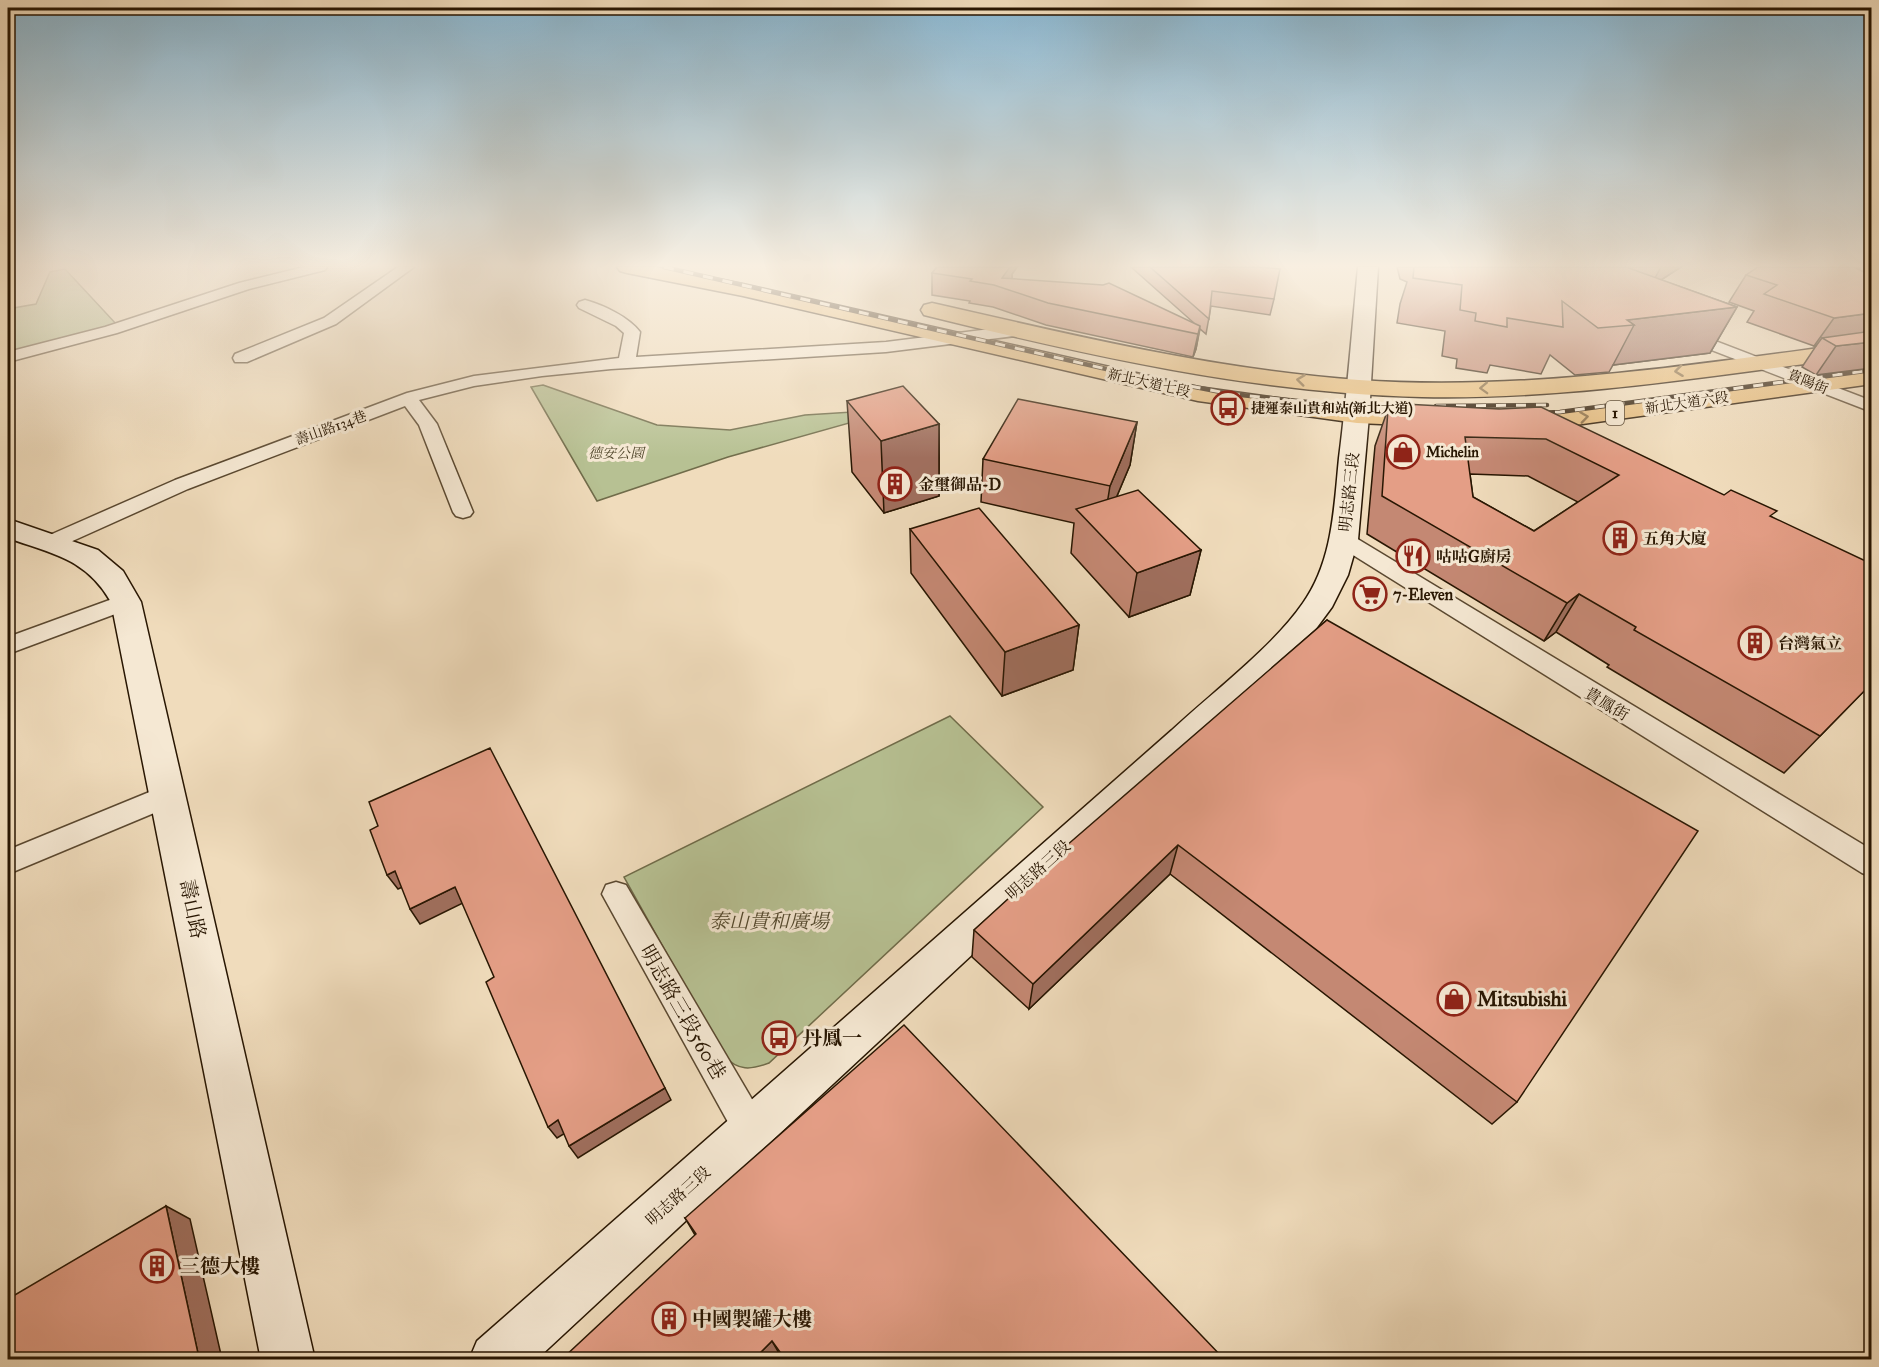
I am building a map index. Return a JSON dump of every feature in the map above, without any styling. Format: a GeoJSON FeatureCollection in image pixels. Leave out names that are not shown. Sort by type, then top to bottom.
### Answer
{"type":"FeatureCollection","features":[{"type":"Feature","properties":{"kind":"main road","name":"新北大道七段"},"geometry":{"type":"LineString","coordinates":[[919,331],[1198,394],[1357,416]]}},
{"type":"Feature","properties":{"kind":"main road","name":"新北大道七段"},"geometry":{"type":"LineString","coordinates":[[1027,331],[1170,363],[1359,387]]}},
{"type":"Feature","properties":{"kind":"main road","name":"明志路三段"},"geometry":{"type":"LineString","coordinates":[[495,1359],[1290,641],[1317,607],[1333,575],[1344,540],[1363,331]]}},
{"type":"Feature","properties":{"kind":"main road","name":"新北大道六段"},"geometry":{"type":"LineString","coordinates":[[1359,387],[1536,386],[1872,348]]}},
{"type":"Feature","properties":{"kind":"main road","name":"新北大道六段"},"geometry":{"type":"LineString","coordinates":[[1501,421],[1568,419],[1872,377]]}},
{"type":"Feature","properties":{"kind":"main road"},"geometry":{"type":"LineString","coordinates":[[1357,416],[1457,420]]}},
{"type":"Feature","properties":{"kind":"main road","name":"壽山路"},"geometry":{"type":"LineString","coordinates":[[8,528],[88,557],[112,578],[126,602],[288,1359]]}},
{"type":"Feature","properties":{"kind":"street"},"geometry":{"type":"LineString","coordinates":[[8,357],[108,331]]}},
{"type":"Feature","properties":{"kind":"street"},"geometry":{"type":"LineString","coordinates":[[241,358],[306,331]]}},
{"type":"Feature","properties":{"kind":"street"},"geometry":{"type":"LineString","coordinates":[[627,364],[631,331]]}},
{"type":"Feature","properties":{"kind":"street","name":"壽山路134巷"},"geometry":{"type":"LineString","coordinates":[[50,543],[107,514],[177,485],[409,399],[472,381],[627,364],[963,341],[1019,331]]}},
{"type":"Feature","properties":{"kind":"street","name":"貴陽街"},"geometry":{"type":"LineString","coordinates":[[1676,331],[1872,407]]}},
{"type":"Feature","properties":{"kind":"street"},"geometry":{"type":"LineString","coordinates":[[409,399],[428,424],[463,512]]}},
{"type":"Feature","properties":{"kind":"street","name":"貴鳳街"},"geometry":{"type":"LineString","coordinates":[[1344,540],[1872,865]]}},
{"type":"Feature","properties":{"kind":"street"},"geometry":{"type":"LineString","coordinates":[[8,646],[126,602]]}},
{"type":"Feature","properties":{"kind":"street"},"geometry":{"type":"LineString","coordinates":[[8,862],[169,795]]}},
{"type":"Feature","properties":{"kind":"street","name":"明志路三段560巷"},"geometry":{"type":"LineString","coordinates":[[616,894],[751,1130]]}},
{"type":"Feature","properties":{"kind":"green space"},"geometry":{"type":"Polygon","coordinates":[[[8,331],[99,331],[8,354],[8,331]]]}},
{"type":"Feature","properties":{"kind":"green space","name":"德安公園"},"geometry":{"type":"Polygon","coordinates":[[[543,385],[657,425],[730,430],[805,415],[868,411],[867,418],[728,457],[597,501],[531,387],[543,385]]]}},
{"type":"Feature","properties":{"kind":"green space","name":"泰山貴和廣場"},"geometry":{"type":"Polygon","coordinates":[[[950,716],[1043,807],[769,1063],[745,1068],[729,1061],[724,1056],[624,877],[950,716]]]}},
{"type":"Feature","properties":{"kind":"building"},"geometry":{"type":"Polygon","coordinates":[[[1182,331],[1199,331],[1198,334],[1182,331]]]}},
{"type":"Feature","properties":{"kind":"building"},"geometry":{"type":"Polygon","coordinates":[[[1872,331],[1872,342],[1836,346],[1822,338],[1872,331]]]}},
{"type":"Feature","properties":{"kind":"building"},"geometry":{"type":"Polygon","coordinates":[[[903,386],[939,424],[881,441],[847,401],[903,386]]]}},
{"type":"Feature","properties":{"kind":"building"},"geometry":{"type":"Polygon","coordinates":[[[1018,399],[1137,422],[1110,486],[983,459],[1018,399]]]}},
{"type":"Feature","properties":{"kind":"building"},"geometry":{"type":"Polygon","coordinates":[[[1404,404],[1499,409],[1541,407],[1724,495],[1731,490],[1777,511],[1770,516],[1872,564],[1872,683],[1820,736],[1634,630],[1636,627],[1579,594],[1567,603],[1382,496],[1388,409],[1404,404]],[[1465,437],[1473,497],[1534,531],[1619,475],[1546,439],[1465,437]]]}},
{"type":"Feature","properties":{"kind":"building"},"geometry":{"type":"Polygon","coordinates":[[[1138,490],[1201,550],[1137,573],[1076,509],[1138,490]]]}},
{"type":"Feature","properties":{"kind":"building"},"geometry":{"type":"Polygon","coordinates":[[[979,508],[1079,625],[1005,652],[910,529],[979,508]]]}},
{"type":"Feature","properties":{"kind":"building","name":"Mitsubishi"},"geometry":{"type":"Polygon","coordinates":[[[1327,620],[1698,831],[1517,1102],[1178,845],[1033,984],[974,930],[1066,846],[1327,620]]]}},
{"type":"Feature","properties":{"kind":"building"},"geometry":{"type":"Polygon","coordinates":[[[490,748],[665,1088],[569,1146],[558,1120],[548,1127],[486,982],[494,977],[455,887],[410,909],[395,871],[387,875],[370,830],[378,826],[369,802],[490,748]]]}},
{"type":"Feature","properties":{"kind":"building"},"geometry":{"type":"Polygon","coordinates":[[[904,1025],[1224,1359],[785,1359],[772,1341],[754,1359],[562,1359],[696,1234],[685,1218],[904,1025]]]}},
{"type":"Feature","properties":{"kind":"building","name":"三德大樓"},"geometry":{"type":"Polygon","coordinates":[[[166,1206],[201,1359],[9,1359],[8,1299],[166,1206]]]}},
{"type":"Feature","properties":{"kind":"railway"},"geometry":{"type":"LineString","coordinates":[[941,331],[1128,374],[1231,394],[1403,412]]}},
{"type":"Feature","properties":{"kind":"railway"},"geometry":{"type":"LineString","coordinates":[[1535,413],[1560,412],[1872,370]]}},
{"type":"Feature","properties":{"kind":"railway"},"geometry":{"type":"LineString","coordinates":[[1436,406],[1547,405]]}},
{"type":"Feature","properties":{"kind":"place","name":"捷運泰山貴和站(新北大道)"},"geometry":{"type":"Point","coordinates":[1228,408]}},
{"type":"Feature","properties":{"kind":"place","name":"Michelin"},"geometry":{"type":"Point","coordinates":[1403,452]}},
{"type":"Feature","properties":{"kind":"place","name":"金璽御品-D"},"geometry":{"type":"Point","coordinates":[895,484]}},
{"type":"Feature","properties":{"kind":"place","name":"五角大廈"},"geometry":{"type":"Point","coordinates":[1620,538]}},
{"type":"Feature","properties":{"kind":"place","name":"咕咕G廚房"},"geometry":{"type":"Point","coordinates":[1413,556]}},
{"type":"Feature","properties":{"kind":"place","name":"7-Eleven"},"geometry":{"type":"Point","coordinates":[1370,594]}},
{"type":"Feature","properties":{"kind":"place","name":"台灣氣立"},"geometry":{"type":"Point","coordinates":[1755,643]}},
{"type":"Feature","properties":{"kind":"place","name":"Mitsubishi"},"geometry":{"type":"Point","coordinates":[1454,999]}},
{"type":"Feature","properties":{"kind":"place","name":"丹鳳一"},"geometry":{"type":"Point","coordinates":[779,1038]}},
{"type":"Feature","properties":{"kind":"place","name":"三德大樓"},"geometry":{"type":"Point","coordinates":[157,1266]}},
{"type":"Feature","properties":{"kind":"place","name":"中國製罐大樓"},"geometry":{"type":"Point","coordinates":[669,1319]}}]}
